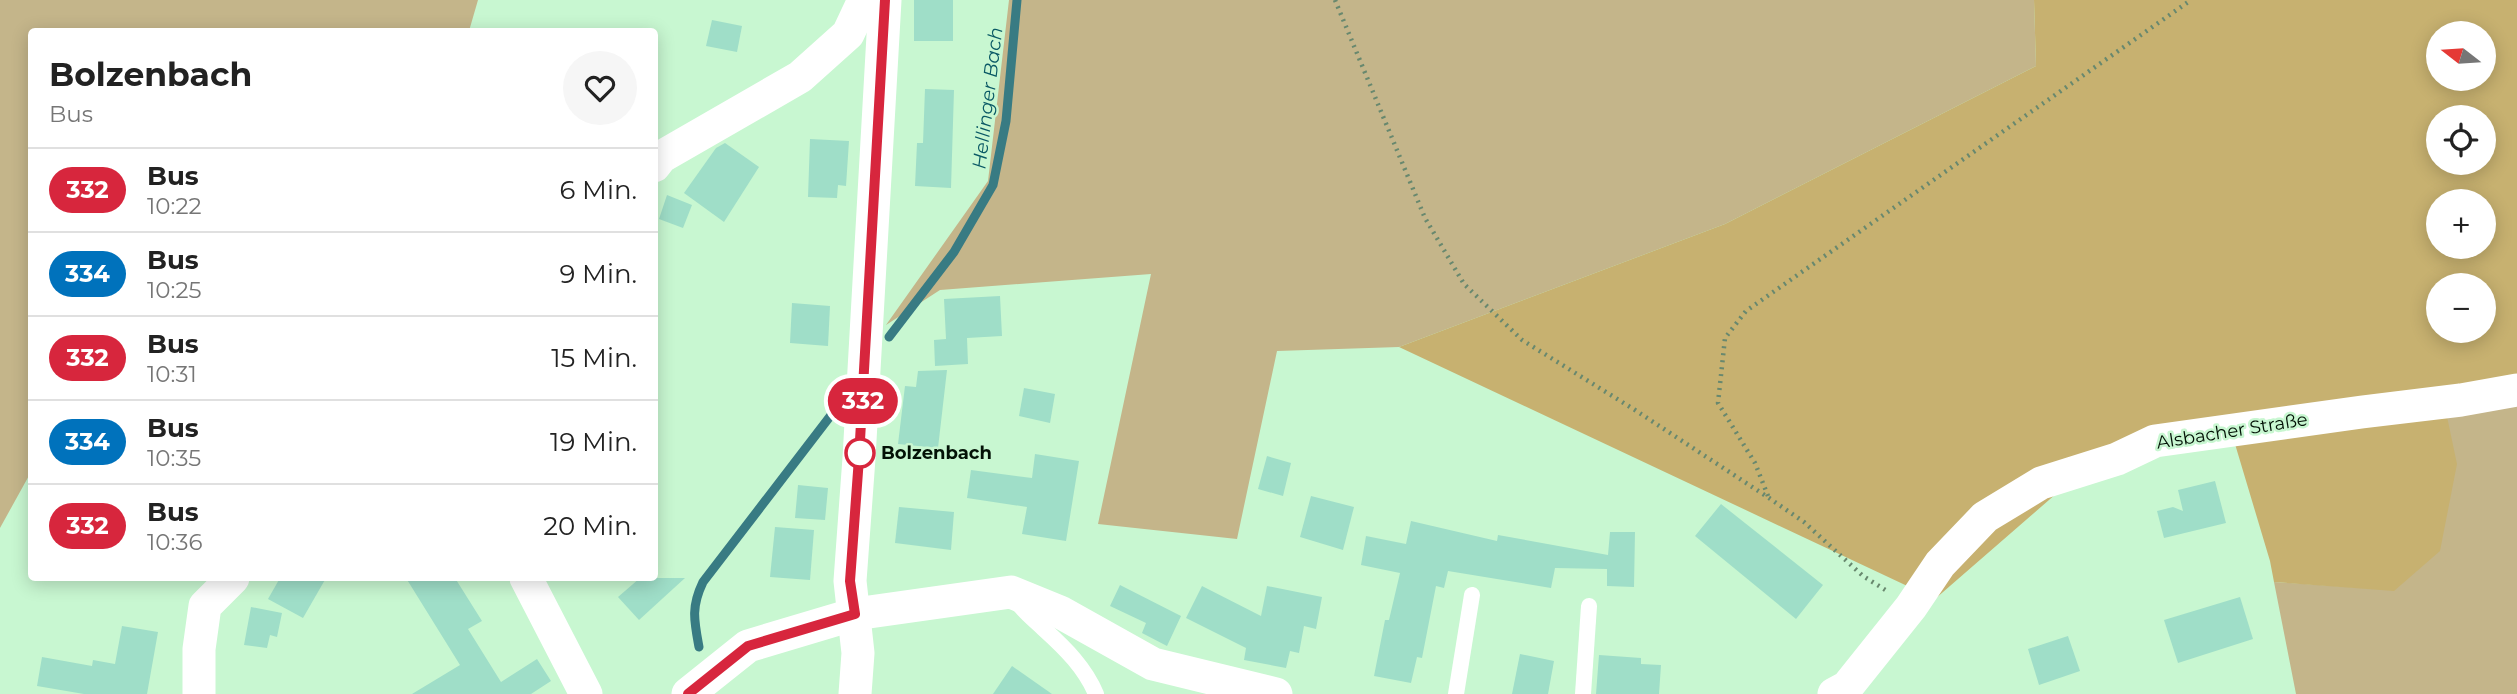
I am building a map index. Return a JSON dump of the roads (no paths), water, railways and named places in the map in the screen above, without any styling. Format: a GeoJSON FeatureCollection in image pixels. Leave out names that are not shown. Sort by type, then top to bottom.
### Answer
{"type":"FeatureCollection","features":[{"type":"Feature","properties":{"kind":"street"},"geometry":{"type":"LineString","coordinates":[[658,161],[800,77],[848,34],[864,0]]}},
{"type":"Feature","properties":{"kind":"street"},"geometry":{"type":"LineString","coordinates":[[855,694],[858,653],[850,581],[885,0]]}},
{"type":"Feature","properties":{"kind":"street","name":"Alsbacher Straße"},"geometry":{"type":"LineString","coordinates":[[1834,694],[1847,687],[1911,607],[1940,564],[1985,517],[2041,483],[2117,459],[2155,441],[2462,400],[2517,390]]}},
{"type":"Feature","properties":{"kind":"street"},"geometry":{"type":"LineString","coordinates":[[199,694],[199,649],[205,606],[230,581]]}},
{"type":"Feature","properties":{"kind":"street"},"geometry":{"type":"LineString","coordinates":[[528,581],[586,694]]}},
{"type":"Feature","properties":{"kind":"street"},"geometry":{"type":"LineString","coordinates":[[688,694],[748,646],[855,614],[1011,592],[1060,612],[1153,664],[1276,694]]}},
{"type":"Feature","properties":{"kind":"lane"},"geometry":{"type":"LineString","coordinates":[[1011,592],[1025,612],[1045,629],[1087,674],[1096,694]]}},
{"type":"Feature","properties":{"kind":"lane"},"geometry":{"type":"LineString","coordinates":[[1456,694],[1472,595]]}},
{"type":"Feature","properties":{"kind":"lane"},"geometry":{"type":"LineString","coordinates":[[1583,694],[1589,606]]}},
{"type":"Feature","properties":{"kind":"waterway","name":"Hellinger Bach"},"geometry":{"type":"LineString","coordinates":[[889,337],[954,252],[993,185],[1006,121],[1017,0]]}},
{"type":"Feature","properties":{"kind":"waterway","name":"Hellinger Bach"},"geometry":{"type":"LineString","coordinates":[[699,647],[695,614],[703,582],[848,393]]}},
{"type":"Feature","properties":{"kind":"place","name":"Bolzenbach"},"geometry":{"type":"Point","coordinates":[860,453]}}]}
